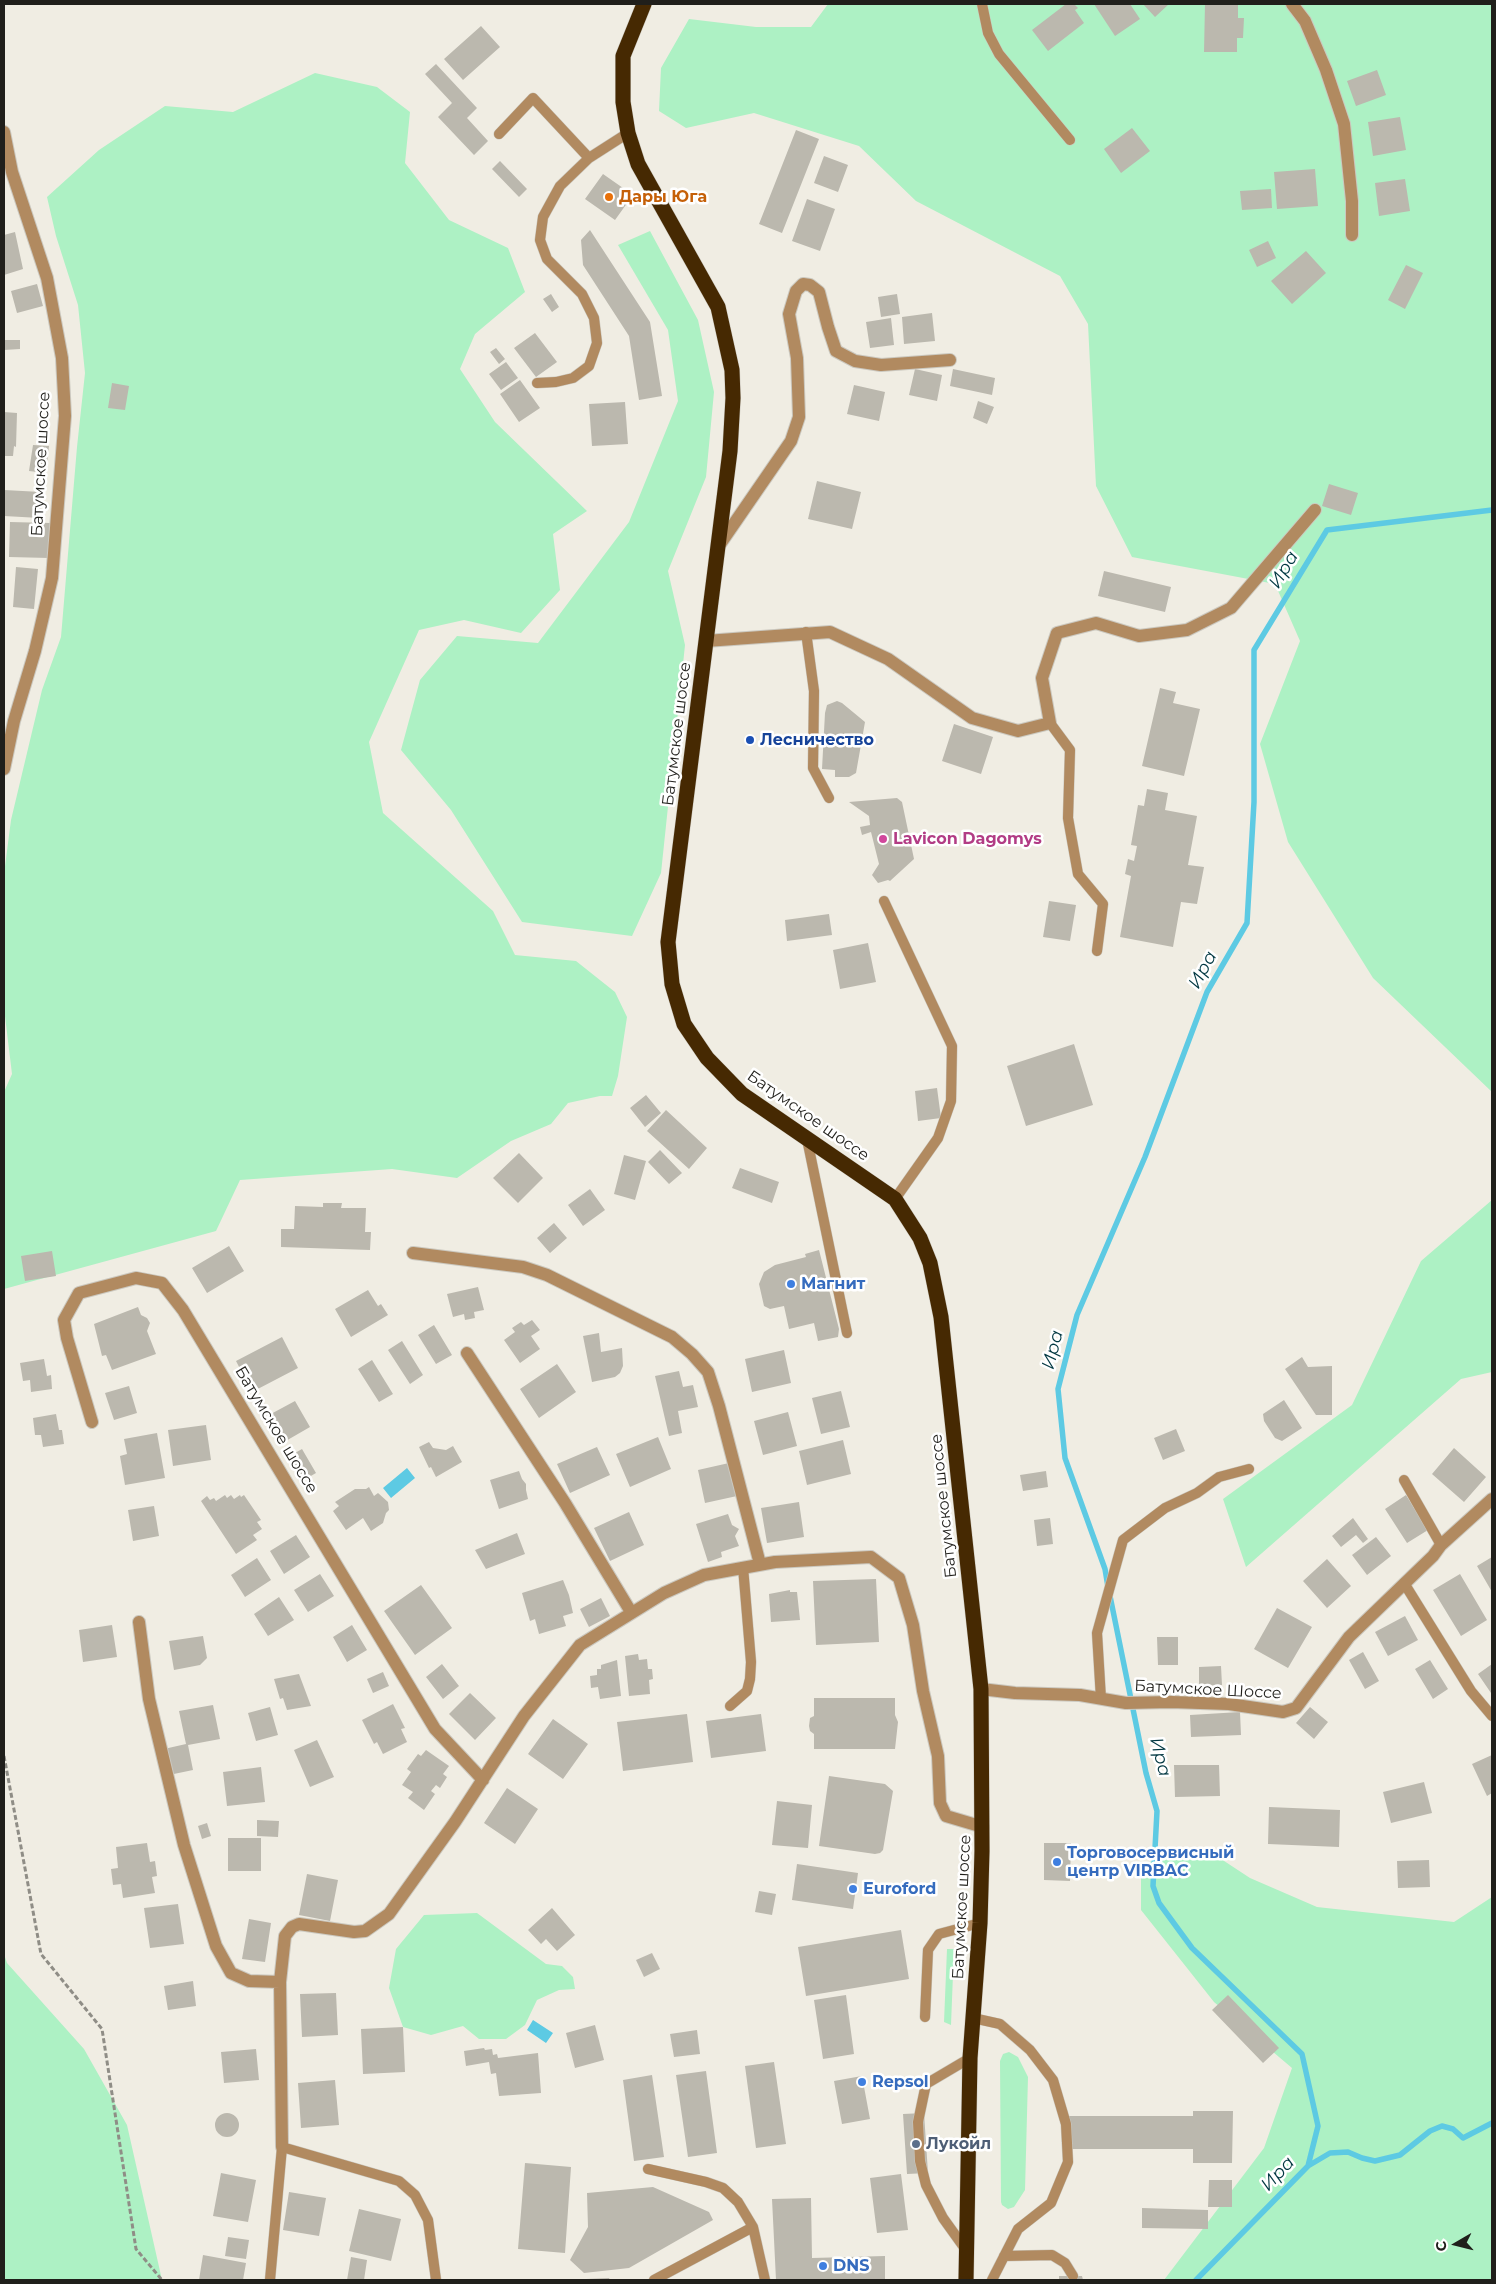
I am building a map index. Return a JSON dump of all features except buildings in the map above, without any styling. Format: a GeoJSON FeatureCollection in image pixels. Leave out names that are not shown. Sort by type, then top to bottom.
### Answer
{"type":"FeatureCollection","features":[{"type":"Feature","properties":{"kind":"highway","name":"Батумское шоссе"},"geometry":{"type":"LineString","coordinates":[[644,4],[623,56],[623,102],[628,134],[638,164],[718,307],[727,342],[733,398],[730,451],[668,942],[672,984],[684,1024],[707,1058],[742,1094],[895,1199],[920,1238],[930,1263],[941,1317],[981,1689],[983,1827],[980,1923],[970,2058],[966,2280]]}},
{"type":"Feature","properties":{"kind":"street"},"geometry":{"type":"LineString","coordinates":[[1292,4],[1305,20],[1326,70],[1344,124],[1352,201],[1352,235]]}},
{"type":"Feature","properties":{"kind":"street","name":"Батумское шоссе"},"geometry":{"type":"LineString","coordinates":[[4,132],[6,153],[47,278],[62,358],[64,416],[52,578],[35,651],[14,721],[4,769]]}},
{"type":"Feature","properties":{"kind":"street"},"geometry":{"type":"LineString","coordinates":[[718,547],[791,441],[799,417],[797,358],[789,314],[796,291],[803,284],[810,285],[820,292],[836,351],[855,361],[881,365],[950,360]]}},
{"type":"Feature","properties":{"kind":"street"},"geometry":{"type":"LineString","coordinates":[[706,641],[806,632],[830,632],[888,659],[972,718],[1018,731],[1050,723],[1042,678],[1057,633],[1096,623],[1139,636],[1187,630],[1231,608],[1315,510]]}},
{"type":"Feature","properties":{"kind":"street"},"geometry":{"type":"LineString","coordinates":[[413,1253],[523,1267],[547,1274],[672,1337],[692,1354],[708,1372],[719,1406],[760,1564]]}},
{"type":"Feature","properties":{"kind":"street","name":"Батумское шоссе"},"geometry":{"type":"LineString","coordinates":[[92,1422],[66,1338],[64,1320],[79,1293],[136,1278],[162,1283],[183,1310],[435,1729],[482,1780]]}},
{"type":"Feature","properties":{"kind":"street"},"geometry":{"type":"LineString","coordinates":[[467,1353],[565,1503],[631,1612]]}},
{"type":"Feature","properties":{"kind":"street","name":"Батумское Шоссе"},"geometry":{"type":"LineString","coordinates":[[981,1689],[1015,1693],[1080,1694],[1126,1703],[1229,1704],[1283,1712],[1296,1708],[1349,1637],[1433,1556],[1441,1545],[1492,1499]]}},
{"type":"Feature","properties":{"kind":"street"},"geometry":{"type":"LineString","coordinates":[[282,2147],[280,1982],[285,1936],[292,1927],[299,1924],[354,1932],[365,1931],[388,1914],[456,1822],[524,1716],[580,1645],[664,1593],[704,1575],[775,1562],[871,1557],[886,1566],[899,1578],[913,1625],[923,1691],[938,1756],[940,1803],[946,1816],[983,1827]]}},
{"type":"Feature","properties":{"kind":"street"},"geometry":{"type":"LineString","coordinates":[[138,1622],[150,1700],[181,1835],[216,1946],[231,1973],[249,1981],[280,1982]]}},
{"type":"Feature","properties":{"kind":"lane"},"geometry":{"type":"LineString","coordinates":[[982,4],[988,33],[1000,54],[1070,140]]}},
{"type":"Feature","properties":{"kind":"lane"},"geometry":{"type":"LineString","coordinates":[[498,134],[533,98],[589,158]]}},
{"type":"Feature","properties":{"kind":"lane"},"geometry":{"type":"LineString","coordinates":[[537,383],[556,382],[573,378],[589,366],[597,343],[594,318],[582,294],[547,258],[540,240],[543,217],[560,186],[589,158],[628,134]]}},
{"type":"Feature","properties":{"kind":"lane"},"geometry":{"type":"LineString","coordinates":[[806,632],[814,691],[813,768],[829,798]]}},
{"type":"Feature","properties":{"kind":"lane"},"geometry":{"type":"LineString","coordinates":[[1050,723],[1070,750],[1068,818],[1078,874],[1102,904],[1097,952]]}},
{"type":"Feature","properties":{"kind":"lane"},"geometry":{"type":"LineString","coordinates":[[884,901],[952,1046],[951,1101],[938,1138],[895,1199]]}},
{"type":"Feature","properties":{"kind":"lane"},"geometry":{"type":"LineString","coordinates":[[807,1139],[847,1333]]}},
{"type":"Feature","properties":{"kind":"lane"},"geometry":{"type":"LineString","coordinates":[[1101,1699],[1097,1633],[1123,1540],[1165,1508],[1197,1493],[1219,1477],[1249,1469]]}},
{"type":"Feature","properties":{"kind":"lane"},"geometry":{"type":"LineString","coordinates":[[1404,1480],[1441,1545]]}},
{"type":"Feature","properties":{"kind":"lane"},"geometry":{"type":"LineString","coordinates":[[730,1706],[747,1691],[750,1679],[751,1662],[743,1568]]}},
{"type":"Feature","properties":{"kind":"lane"},"geometry":{"type":"LineString","coordinates":[[1404,1583],[1471,1691],[1492,1716]]}},
{"type":"Feature","properties":{"kind":"lane"},"geometry":{"type":"LineString","coordinates":[[925,2017],[928,1950],[939,1934],[980,1923]]}},
{"type":"Feature","properties":{"kind":"lane"},"geometry":{"type":"LineString","coordinates":[[973,2018],[1000,2024],[1030,2050],[1053,2080],[1066,2124],[1068,2162],[1051,2203],[1018,2229],[992,2280]]}},
{"type":"Feature","properties":{"kind":"lane"},"geometry":{"type":"LineString","coordinates":[[966,2250],[943,2218],[926,2185],[920,2161],[918,2122],[926,2084],[970,2058]]}},
{"type":"Feature","properties":{"kind":"lane"},"geometry":{"type":"LineString","coordinates":[[270,2280],[282,2147],[399,2181],[414,2195],[428,2220],[436,2280]]}},
{"type":"Feature","properties":{"kind":"lane"},"geometry":{"type":"LineString","coordinates":[[648,2170],[706,2182],[723,2188],[738,2202],[753,2227],[765,2280]]}},
{"type":"Feature","properties":{"kind":"lane"},"geometry":{"type":"LineString","coordinates":[[654,2280],[753,2227]]}},
{"type":"Feature","properties":{"kind":"lane"},"geometry":{"type":"LineString","coordinates":[[1004,2256],[1052,2255],[1065,2263],[1073,2276]]}},
{"type":"Feature","properties":{"kind":"path"},"geometry":{"type":"LineString","coordinates":[[4,1756],[41,1954],[102,2029],[136,2249],[162,2280]]}},
{"type":"Feature","properties":{"kind":"green space"},"geometry":{"type":"Polygon","coordinates":[[[828,4],[1492,4],[1492,1092],[1373,978],[1288,842],[1260,744],[1300,641],[1275,584],[1132,557],[1096,486],[1088,324],[1060,276],[916,201],[859,146],[754,113],[686,128],[659,111],[661,68],[689,19],[756,27],[811,27],[828,4]]]}},
{"type":"Feature","properties":{"kind":"green space"},"geometry":{"type":"Polygon","coordinates":[[[315,73],[377,87],[410,112],[405,163],[449,220],[508,248],[525,292],[475,334],[460,369],[495,422],[587,511],[553,534],[560,590],[521,633],[464,620],[419,630],[369,742],[383,813],[493,911],[515,955],[576,961],[615,992],[627,1017],[618,1076],[612,1096],[600,1096],[568,1103],[551,1124],[511,1141],[457,1178],[392,1169],[240,1180],[216,1231],[4,1289],[4,1092],[12,1074],[4,1008],[4,874],[11,820],[42,690],[61,637],[85,373],[78,305],[56,236],[47,197],[99,150],[165,106],[233,112],[315,73]]]}},
{"type":"Feature","properties":{"kind":"green space"},"geometry":{"type":"Polygon","coordinates":[[[650,231],[698,320],[714,392],[706,477],[668,571],[685,645],[661,873],[632,936],[522,922],[451,810],[401,750],[420,680],[457,636],[538,643],[629,522],[678,401],[668,330],[618,245],[650,231]]]}},
{"type":"Feature","properties":{"kind":"green space"},"geometry":{"type":"Polygon","coordinates":[[[1492,1200],[1492,1372],[1461,1379],[1246,1567],[1223,1499],[1352,1405],[1421,1261],[1492,1200]]]}},
{"type":"Feature","properties":{"kind":"green space"},"geometry":{"type":"Polygon","coordinates":[[[1182,1851],[1215,1855],[1250,1878],[1317,1907],[1454,1922],[1492,1897],[1492,2280],[1164,2280],[1264,2148],[1292,2068],[1214,2002],[1141,1910],[1141,1865],[1182,1851]]]}},
{"type":"Feature","properties":{"kind":"green space"},"geometry":{"type":"Polygon","coordinates":[[[477,1913],[546,1964],[562,1966],[573,1977],[575,1989],[559,1990],[537,2000],[525,2025],[506,2039],[479,2039],[463,2026],[431,2035],[403,2027],[389,1988],[396,1949],[424,1915],[477,1913]]]}},
{"type":"Feature","properties":{"kind":"green space"},"geometry":{"type":"Polygon","coordinates":[[[947,1949],[954,1949],[951,2025],[944,2022],[947,1949]]]}},
{"type":"Feature","properties":{"kind":"green space"},"geometry":{"type":"Polygon","coordinates":[[[4,1954],[7,1963],[84,2049],[127,2125],[162,2280],[4,2280],[4,1954]]]}},
{"type":"Feature","properties":{"kind":"green space"},"geometry":{"type":"Polygon","coordinates":[[[1009,2052],[1018,2057],[1028,2077],[1025,2190],[1014,2207],[1008,2209],[1001,2202],[1000,2061],[1003,2054],[1009,2052]]]}},
{"type":"Feature","properties":{"kind":"water"},"geometry":{"type":"Polygon","coordinates":[[[407,1468],[415,1478],[391,1498],[383,1488],[407,1468]]]}},
{"type":"Feature","properties":{"kind":"water"},"geometry":{"type":"Polygon","coordinates":[[[533,2020],[553,2033],[546,2043],[527,2030],[533,2020]]]}},
{"type":"Feature","properties":{"kind":"waterway","name":"Ира"},"geometry":{"type":"LineString","coordinates":[[1108,1587],[1105,1569],[1065,1458],[1058,1389],[1077,1315],[1145,1157],[1207,992],[1247,923],[1254,802],[1254,650],[1327,530],[1492,510]]}},
{"type":"Feature","properties":{"kind":"waterway","name":"Ира"},"geometry":{"type":"LineString","coordinates":[[1110,1596],[1146,1773],[1157,1811],[1153,1886],[1159,1903],[1192,1948],[1302,2054],[1318,2126],[1308,2166],[1196,2280]]}},
{"type":"Feature","properties":{"kind":"waterway"},"geometry":{"type":"LineString","coordinates":[[1308,2166],[1330,2153],[1348,2152],[1375,2161],[1400,2155],[1430,2131],[1442,2126],[1453,2129],[1463,2138],[1492,2123]]}},
{"type":"Feature","properties":{"kind":"place","name":"Дары Юга"},"geometry":{"type":"Point","coordinates":[609,197]}},
{"type":"Feature","properties":{"kind":"place","name":"Лесничество"},"geometry":{"type":"Point","coordinates":[750,740]}},
{"type":"Feature","properties":{"kind":"place","name":"Lavicon Dagomys"},"geometry":{"type":"Point","coordinates":[883,839]}},
{"type":"Feature","properties":{"kind":"place","name":"Магнит"},"geometry":{"type":"Point","coordinates":[791,1284]}},
{"type":"Feature","properties":{"kind":"place","name":"Торговосервисный центр VIRBAC"},"geometry":{"type":"Point","coordinates":[1057,1862]}},
{"type":"Feature","properties":{"kind":"place","name":"Euroford"},"geometry":{"type":"Point","coordinates":[853,1889]}},
{"type":"Feature","properties":{"kind":"place","name":"Repsol"},"geometry":{"type":"Point","coordinates":[862,2082]}},
{"type":"Feature","properties":{"kind":"place","name":"Лукойл"},"geometry":{"type":"Point","coordinates":[916,2144]}},
{"type":"Feature","properties":{"kind":"place","name":"DNS"},"geometry":{"type":"Point","coordinates":[823,2266]}}]}
